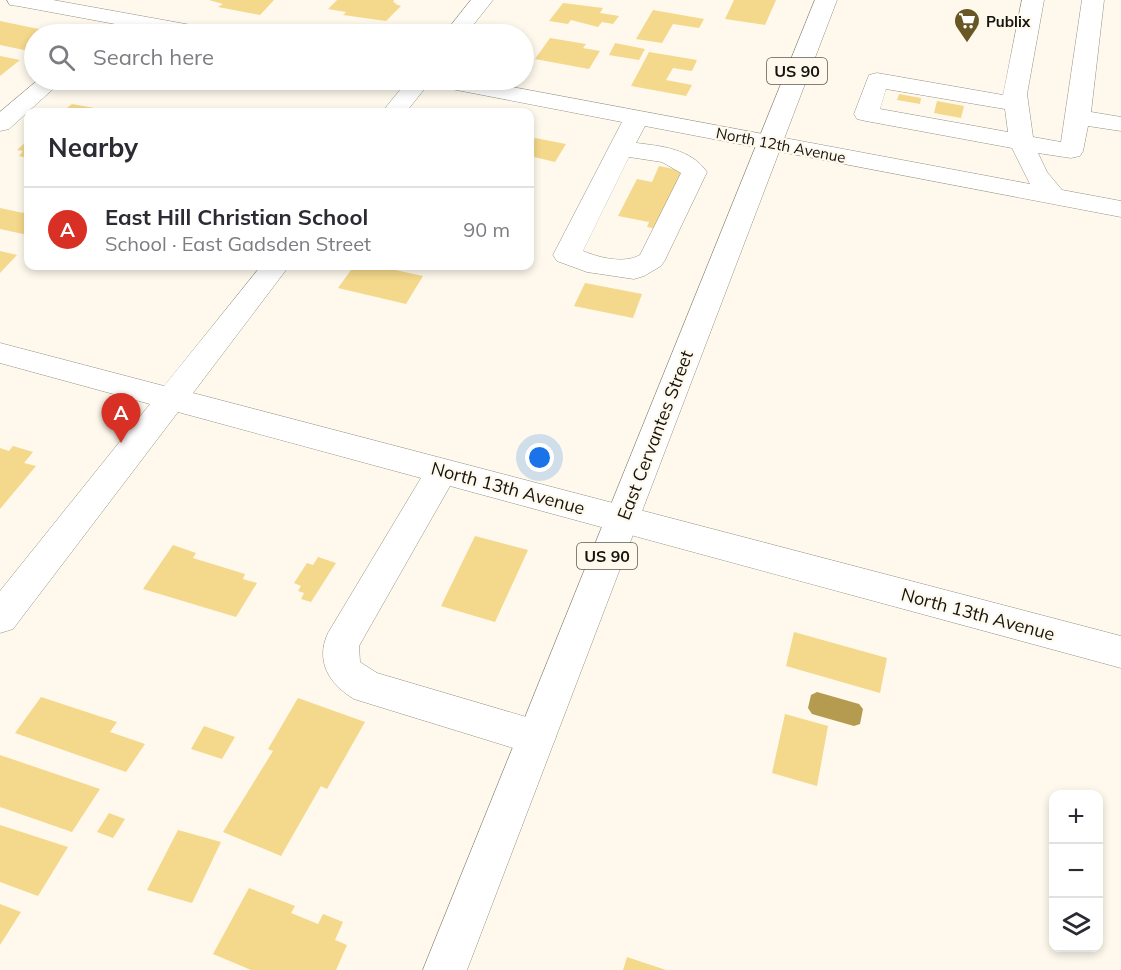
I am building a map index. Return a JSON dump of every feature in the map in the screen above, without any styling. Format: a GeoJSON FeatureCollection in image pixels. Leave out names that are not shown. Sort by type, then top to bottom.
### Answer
{"type":"FeatureCollection","features":[{"type":"Feature","properties":{"kind":"street"},"geometry":{"type":"LineString","coordinates":[[18,0],[148,24]]}},
{"type":"Feature","properties":{"kind":"street"},"geometry":{"type":"LineString","coordinates":[[115,24],[144,0]]}},
{"type":"Feature","properties":{"kind":"street"},"geometry":{"type":"LineString","coordinates":[[463,24],[482,0]]}},
{"type":"Feature","properties":{"kind":"street","name":"East Cervantes Street"},"geometry":{"type":"LineString","coordinates":[[445,970],[826,0]]}},
{"type":"Feature","properties":{"kind":"street"},"geometry":{"type":"LineString","coordinates":[[1033,0],[1015,94],[1016,104],[1024,149],[1032,171],[1053,196]]}},
{"type":"Feature","properties":{"kind":"street"},"geometry":{"type":"LineString","coordinates":[[1016,104],[878,80],[866,114],[1024,149],[1071,151],[1078,117],[1093,0]]}},
{"type":"Feature","properties":{"kind":"street"},"geometry":{"type":"LineString","coordinates":[[0,124],[39,90]]}},
{"type":"Feature","properties":{"kind":"street"},"geometry":{"type":"LineString","coordinates":[[397,108],[412,90]]}},
{"type":"Feature","properties":{"kind":"street","name":"North 12th Avenue"},"geometry":{"type":"LineString","coordinates":[[494,90],[1121,209]]}},
{"type":"Feature","properties":{"kind":"street"},"geometry":{"type":"LineString","coordinates":[[622,148],[674,158],[689,165],[694,172],[651,260],[634,270],[587,263],[567,255],[637,117]]}},
{"type":"Feature","properties":{"kind":"street"},"geometry":{"type":"LineString","coordinates":[[1078,117],[1121,124]]}},
{"type":"Feature","properties":{"kind":"street"},"geometry":{"type":"LineString","coordinates":[[992,185],[1016,168],[1024,149]]}},
{"type":"Feature","properties":{"kind":"street"},"geometry":{"type":"LineString","coordinates":[[0,618],[272,270]]}},
{"type":"Feature","properties":{"kind":"street","name":"North 13th Avenue"},"geometry":{"type":"LineString","coordinates":[[0,353],[1121,652]]}},
{"type":"Feature","properties":{"kind":"street"},"geometry":{"type":"LineString","coordinates":[[442,470],[341,644],[341,664],[347,676],[367,687],[536,737]]}},
{"type":"Feature","properties":{"kind":"shaded area"},"geometry":{"type":"Polygon","coordinates":[[[817,692],[859,704],[863,709],[860,724],[854,726],[812,714],[808,708],[811,695],[817,692]]]}},
{"type":"Feature","properties":{"kind":"building"},"geometry":{"type":"Polygon","coordinates":[[[209,0],[274,0],[260,15],[218,7],[223,4],[209,0]]]}},
{"type":"Feature","properties":{"kind":"building"},"geometry":{"type":"Polygon","coordinates":[[[337,0],[394,0],[395,4],[401,6],[386,21],[343,15],[346,12],[328,9],[337,0]]]}},
{"type":"Feature","properties":{"kind":"building"},"geometry":{"type":"Polygon","coordinates":[[[734,0],[776,0],[765,25],[725,19],[734,0]]]}},
{"type":"Feature","properties":{"kind":"building"},"geometry":{"type":"Polygon","coordinates":[[[563,3],[603,8],[600,13],[619,16],[613,24],[602,22],[598,27],[571,20],[568,24],[549,21],[563,3]]]}},
{"type":"Feature","properties":{"kind":"building"},"geometry":{"type":"Polygon","coordinates":[[[653,10],[704,19],[699,28],[673,24],[662,43],[636,39],[653,10]]]}},
{"type":"Feature","properties":{"kind":"building"},"geometry":{"type":"Polygon","coordinates":[[[0,21],[24,26],[24,50],[0,45],[0,21]]]}},
{"type":"Feature","properties":{"kind":"building"},"geometry":{"type":"Polygon","coordinates":[[[550,38],[586,44],[583,48],[600,51],[589,69],[535,59],[550,38]]]}},
{"type":"Feature","properties":{"kind":"building"},"geometry":{"type":"Polygon","coordinates":[[[615,43],[645,49],[639,60],[609,55],[615,43]]]}},
{"type":"Feature","properties":{"kind":"building"},"geometry":{"type":"Polygon","coordinates":[[[649,52],[697,60],[692,71],[673,68],[666,80],[692,85],[686,96],[631,86],[649,52]]]}},
{"type":"Feature","properties":{"kind":"building"},"geometry":{"type":"Polygon","coordinates":[[[0,56],[20,60],[0,76],[0,56]]]}},
{"type":"Feature","properties":{"kind":"building"},"geometry":{"type":"Polygon","coordinates":[[[899,94],[921,98],[920,104],[897,100],[899,94]]]}},
{"type":"Feature","properties":{"kind":"building"},"geometry":{"type":"Polygon","coordinates":[[[937,101],[964,106],[961,118],[934,113],[937,101]]]}},
{"type":"Feature","properties":{"kind":"building"},"geometry":{"type":"Polygon","coordinates":[[[72,104],[94,108],[67,108],[72,104]]]}},
{"type":"Feature","properties":{"kind":"building"},"geometry":{"type":"Polygon","coordinates":[[[534,140],[566,144],[555,162],[534,157],[534,140]]]}},
{"type":"Feature","properties":{"kind":"building"},"geometry":{"type":"Polygon","coordinates":[[[24,144],[24,157],[19,156],[23,151],[17,150],[24,144]]]}},
{"type":"Feature","properties":{"kind":"building"},"geometry":{"type":"Polygon","coordinates":[[[659,166],[689,172],[663,230],[647,227],[649,222],[618,216],[637,179],[652,182],[659,166]]]}},
{"type":"Feature","properties":{"kind":"building"},"geometry":{"type":"Polygon","coordinates":[[[0,208],[23,213],[24,234],[0,229],[0,208]]]}},
{"type":"Feature","properties":{"kind":"building"},"geometry":{"type":"Polygon","coordinates":[[[0,251],[17,255],[0,273],[0,251]]]}},
{"type":"Feature","properties":{"kind":"building"},"geometry":{"type":"Polygon","coordinates":[[[351,270],[395,270],[423,276],[406,304],[338,288],[351,270]]]}},
{"type":"Feature","properties":{"kind":"building"},"geometry":{"type":"Polygon","coordinates":[[[585,283],[642,294],[633,318],[574,306],[585,283]]]}},
{"type":"Feature","properties":{"kind":"building"},"geometry":{"type":"Polygon","coordinates":[[[13,446],[33,452],[24,463],[36,466],[0,509],[0,448],[9,451],[13,446]]]}},
{"type":"Feature","properties":{"kind":"building"},"geometry":{"type":"Polygon","coordinates":[[[475,536],[528,550],[495,622],[441,606],[475,536]]]}},
{"type":"Feature","properties":{"kind":"building"},"geometry":{"type":"Polygon","coordinates":[[[173,545],[196,553],[193,558],[245,574],[243,579],[257,583],[236,617],[143,589],[173,545]]]}},
{"type":"Feature","properties":{"kind":"building"},"geometry":{"type":"Polygon","coordinates":[[[318,557],[336,563],[311,602],[301,599],[304,593],[298,591],[301,586],[294,583],[307,563],[313,565],[318,557]]]}},
{"type":"Feature","properties":{"kind":"building"},"geometry":{"type":"Polygon","coordinates":[[[794,632],[887,658],[880,693],[786,666],[794,632]]]}},
{"type":"Feature","properties":{"kind":"building"},"geometry":{"type":"Polygon","coordinates":[[[41,697],[117,722],[110,732],[145,744],[126,772],[15,733],[41,697]]]}},
{"type":"Feature","properties":{"kind":"building"},"geometry":{"type":"Polygon","coordinates":[[[298,698],[365,722],[327,789],[321,786],[281,856],[223,832],[273,751],[268,749],[298,698]]]}},
{"type":"Feature","properties":{"kind":"building"},"geometry":{"type":"Polygon","coordinates":[[[785,714],[828,726],[817,786],[772,773],[785,714]]]}},
{"type":"Feature","properties":{"kind":"building"},"geometry":{"type":"Polygon","coordinates":[[[204,726],[235,737],[222,759],[191,749],[204,726]]]}},
{"type":"Feature","properties":{"kind":"building"},"geometry":{"type":"Polygon","coordinates":[[[0,755],[100,789],[72,832],[0,807],[0,755]]]}},
{"type":"Feature","properties":{"kind":"building"},"geometry":{"type":"Polygon","coordinates":[[[109,813],[125,819],[113,838],[97,832],[109,813]]]}},
{"type":"Feature","properties":{"kind":"building"},"geometry":{"type":"Polygon","coordinates":[[[0,825],[68,847],[38,896],[0,882],[0,825]]]}},
{"type":"Feature","properties":{"kind":"building"},"geometry":{"type":"Polygon","coordinates":[[[178,830],[221,842],[192,903],[147,890],[178,830]]]}},
{"type":"Feature","properties":{"kind":"building"},"geometry":{"type":"Polygon","coordinates":[[[249,888],[295,906],[291,913],[318,924],[323,914],[343,922],[335,940],[347,945],[336,970],[251,970],[213,954],[249,888]]]}},
{"type":"Feature","properties":{"kind":"building"},"geometry":{"type":"Polygon","coordinates":[[[0,904],[21,912],[0,945],[0,904]]]}},
{"type":"Feature","properties":{"kind":"building"},"geometry":{"type":"Polygon","coordinates":[[[627,957],[666,970],[623,970],[627,957]]]}},
{"type":"Feature","properties":{"kind":"place","name":"Publix"},"geometry":{"type":"Point","coordinates":[967,44]}},
{"type":"Feature","properties":{"kind":"place","name":"East Hill Christian School"},"geometry":{"type":"Point","coordinates":[121,443]}}]}
